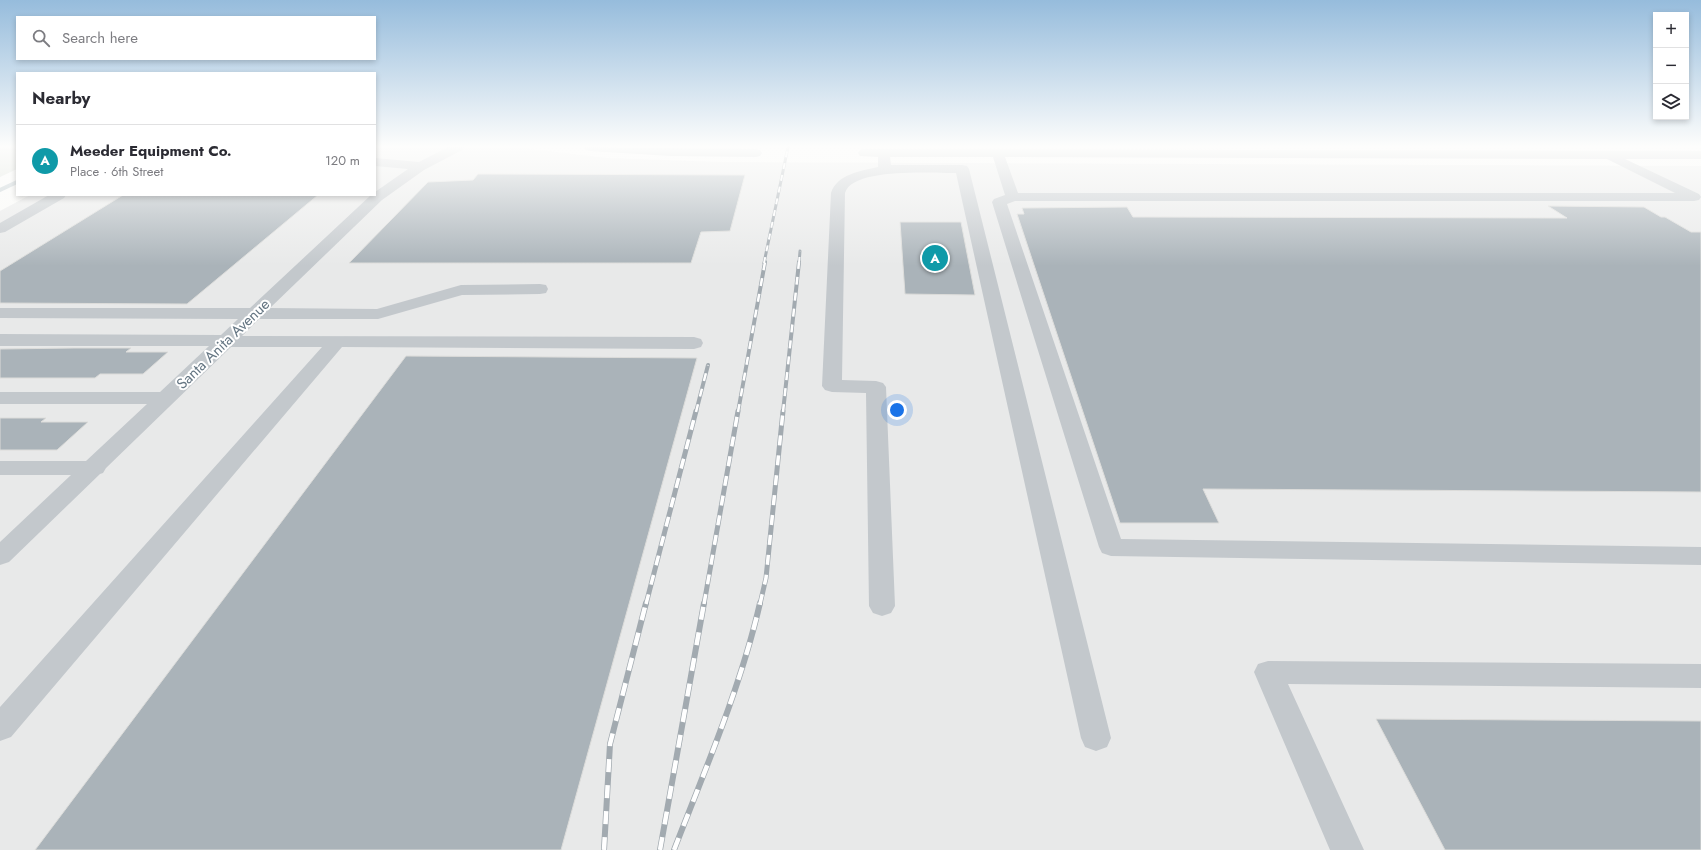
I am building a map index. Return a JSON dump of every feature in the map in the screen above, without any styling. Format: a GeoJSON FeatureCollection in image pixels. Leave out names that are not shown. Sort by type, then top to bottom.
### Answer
{"type":"FeatureCollection","features":[{"type":"Feature","properties":{"kind":"street","name":"Santa Anita Avenue"},"geometry":{"type":"LineString","coordinates":[[0,556],[377,197],[390,187]]}},
{"type":"Feature","properties":{"kind":"street"},"geometry":{"type":"LineString","coordinates":[[841,187],[840,189],[832,386],[876,387],[882,606]]}},
{"type":"Feature","properties":{"kind":"street"},"geometry":{"type":"LineString","coordinates":[[966,187],[1096,738]]}},
{"type":"Feature","properties":{"kind":"street"},"geometry":{"type":"LineString","coordinates":[[1009,187],[1013,197]]}},
{"type":"Feature","properties":{"kind":"street"},"geometry":{"type":"LineString","coordinates":[[1672,187],[1697,199]]}},
{"type":"Feature","properties":{"kind":"street"},"geometry":{"type":"LineString","coordinates":[[0,229],[57,196]]}},
{"type":"Feature","properties":{"kind":"street"},"geometry":{"type":"LineString","coordinates":[[1697,199],[1013,197],[999,202],[1111,548],[1701,556]]}},
{"type":"Feature","properties":{"kind":"street"},"geometry":{"type":"LineString","coordinates":[[0,313],[378,314],[461,290],[540,289]]}},
{"type":"Feature","properties":{"kind":"street"},"geometry":{"type":"LineString","coordinates":[[0,340],[694,343]]}},
{"type":"Feature","properties":{"kind":"street"},"geometry":{"type":"LineString","coordinates":[[0,728],[336,342]]}},
{"type":"Feature","properties":{"kind":"street"},"geometry":{"type":"LineString","coordinates":[[0,398],[167,398]]}},
{"type":"Feature","properties":{"kind":"street"},"geometry":{"type":"LineString","coordinates":[[0,468],[94,468]]}},
{"type":"Feature","properties":{"kind":"street"},"geometry":{"type":"LineString","coordinates":[[1347,850],[1268,672],[1701,676]]}},
{"type":"Feature","properties":{"kind":"shaded area"},"geometry":{"type":"Polygon","coordinates":[[[376,187],[1701,187],[1701,850],[0,850],[0,211],[28,196],[376,196],[376,187]]]}},
{"type":"Feature","properties":{"kind":"building"},"geometry":{"type":"Polygon","coordinates":[[[423,187],[742,187],[730,231],[701,232],[691,263],[349,263],[423,187]]]}},
{"type":"Feature","properties":{"kind":"building"},"geometry":{"type":"Polygon","coordinates":[[[121,196],[317,196],[187,304],[0,303],[0,271],[121,196]]]}},
{"type":"Feature","properties":{"kind":"building"},"geometry":{"type":"Polygon","coordinates":[[[1548,206],[1644,207],[1691,232],[1701,232],[1701,492],[1203,489],[1219,523],[1120,523],[1017,214],[1024,214],[1022,208],[1127,207],[1133,217],[1567,218],[1548,206]]]}},
{"type":"Feature","properties":{"kind":"building"},"geometry":{"type":"Polygon","coordinates":[[[900,222],[961,222],[975,295],[905,294],[900,222]]]}},
{"type":"Feature","properties":{"kind":"building"},"geometry":{"type":"Polygon","coordinates":[[[131,348],[126,352],[168,352],[143,374],[100,374],[95,378],[0,378],[0,349],[131,348]]]}},
{"type":"Feature","properties":{"kind":"building"},"geometry":{"type":"Polygon","coordinates":[[[406,356],[697,358],[561,850],[35,850],[406,356]]]}},
{"type":"Feature","properties":{"kind":"building"},"geometry":{"type":"Polygon","coordinates":[[[0,418],[46,418],[41,422],[88,422],[57,450],[0,450],[0,418]]]}},
{"type":"Feature","properties":{"kind":"building"},"geometry":{"type":"Polygon","coordinates":[[[1376,719],[1701,721],[1701,850],[1445,850],[1376,719]]]}},
{"type":"Feature","properties":{"kind":"waterway"},"geometry":{"type":"LineString","coordinates":[[0,190],[7,187]]}},
{"type":"Feature","properties":{"kind":"railway"},"geometry":{"type":"LineString","coordinates":[[764,263],[780,187]]}},
{"type":"Feature","properties":{"kind":"railway"},"geometry":{"type":"LineString","coordinates":[[799,263],[800,251]]}},
{"type":"Feature","properties":{"kind":"railway"},"geometry":{"type":"LineString","coordinates":[[738,412],[765,262]]}},
{"type":"Feature","properties":{"kind":"railway"},"geometry":{"type":"LineString","coordinates":[[783,412],[799,262]]}},
{"type":"Feature","properties":{"kind":"railway"},"geometry":{"type":"LineString","coordinates":[[696,412],[708,365]]}},
{"type":"Feature","properties":{"kind":"railway"},"geometry":{"type":"LineString","coordinates":[[646,604],[696,411]]}},
{"type":"Feature","properties":{"kind":"railway"},"geometry":{"type":"LineString","coordinates":[[704,604],[738,411]]}},
{"type":"Feature","properties":{"kind":"railway"},"geometry":{"type":"LineString","coordinates":[[760,604],[766,578],[783,411]]}},
{"type":"Feature","properties":{"kind":"railway"},"geometry":{"type":"LineString","coordinates":[[604,850],[610,744],[646,603]]}},
{"type":"Feature","properties":{"kind":"railway"},"geometry":{"type":"LineString","coordinates":[[660,850],[704,603]]}},
{"type":"Feature","properties":{"kind":"railway"},"geometry":{"type":"LineString","coordinates":[[674,850],[733,697],[760,603]]}},
{"type":"Feature","properties":{"kind":"place","name":"Meeder Equipment Co."},"geometry":{"type":"Point","coordinates":[935,258]}}]}
